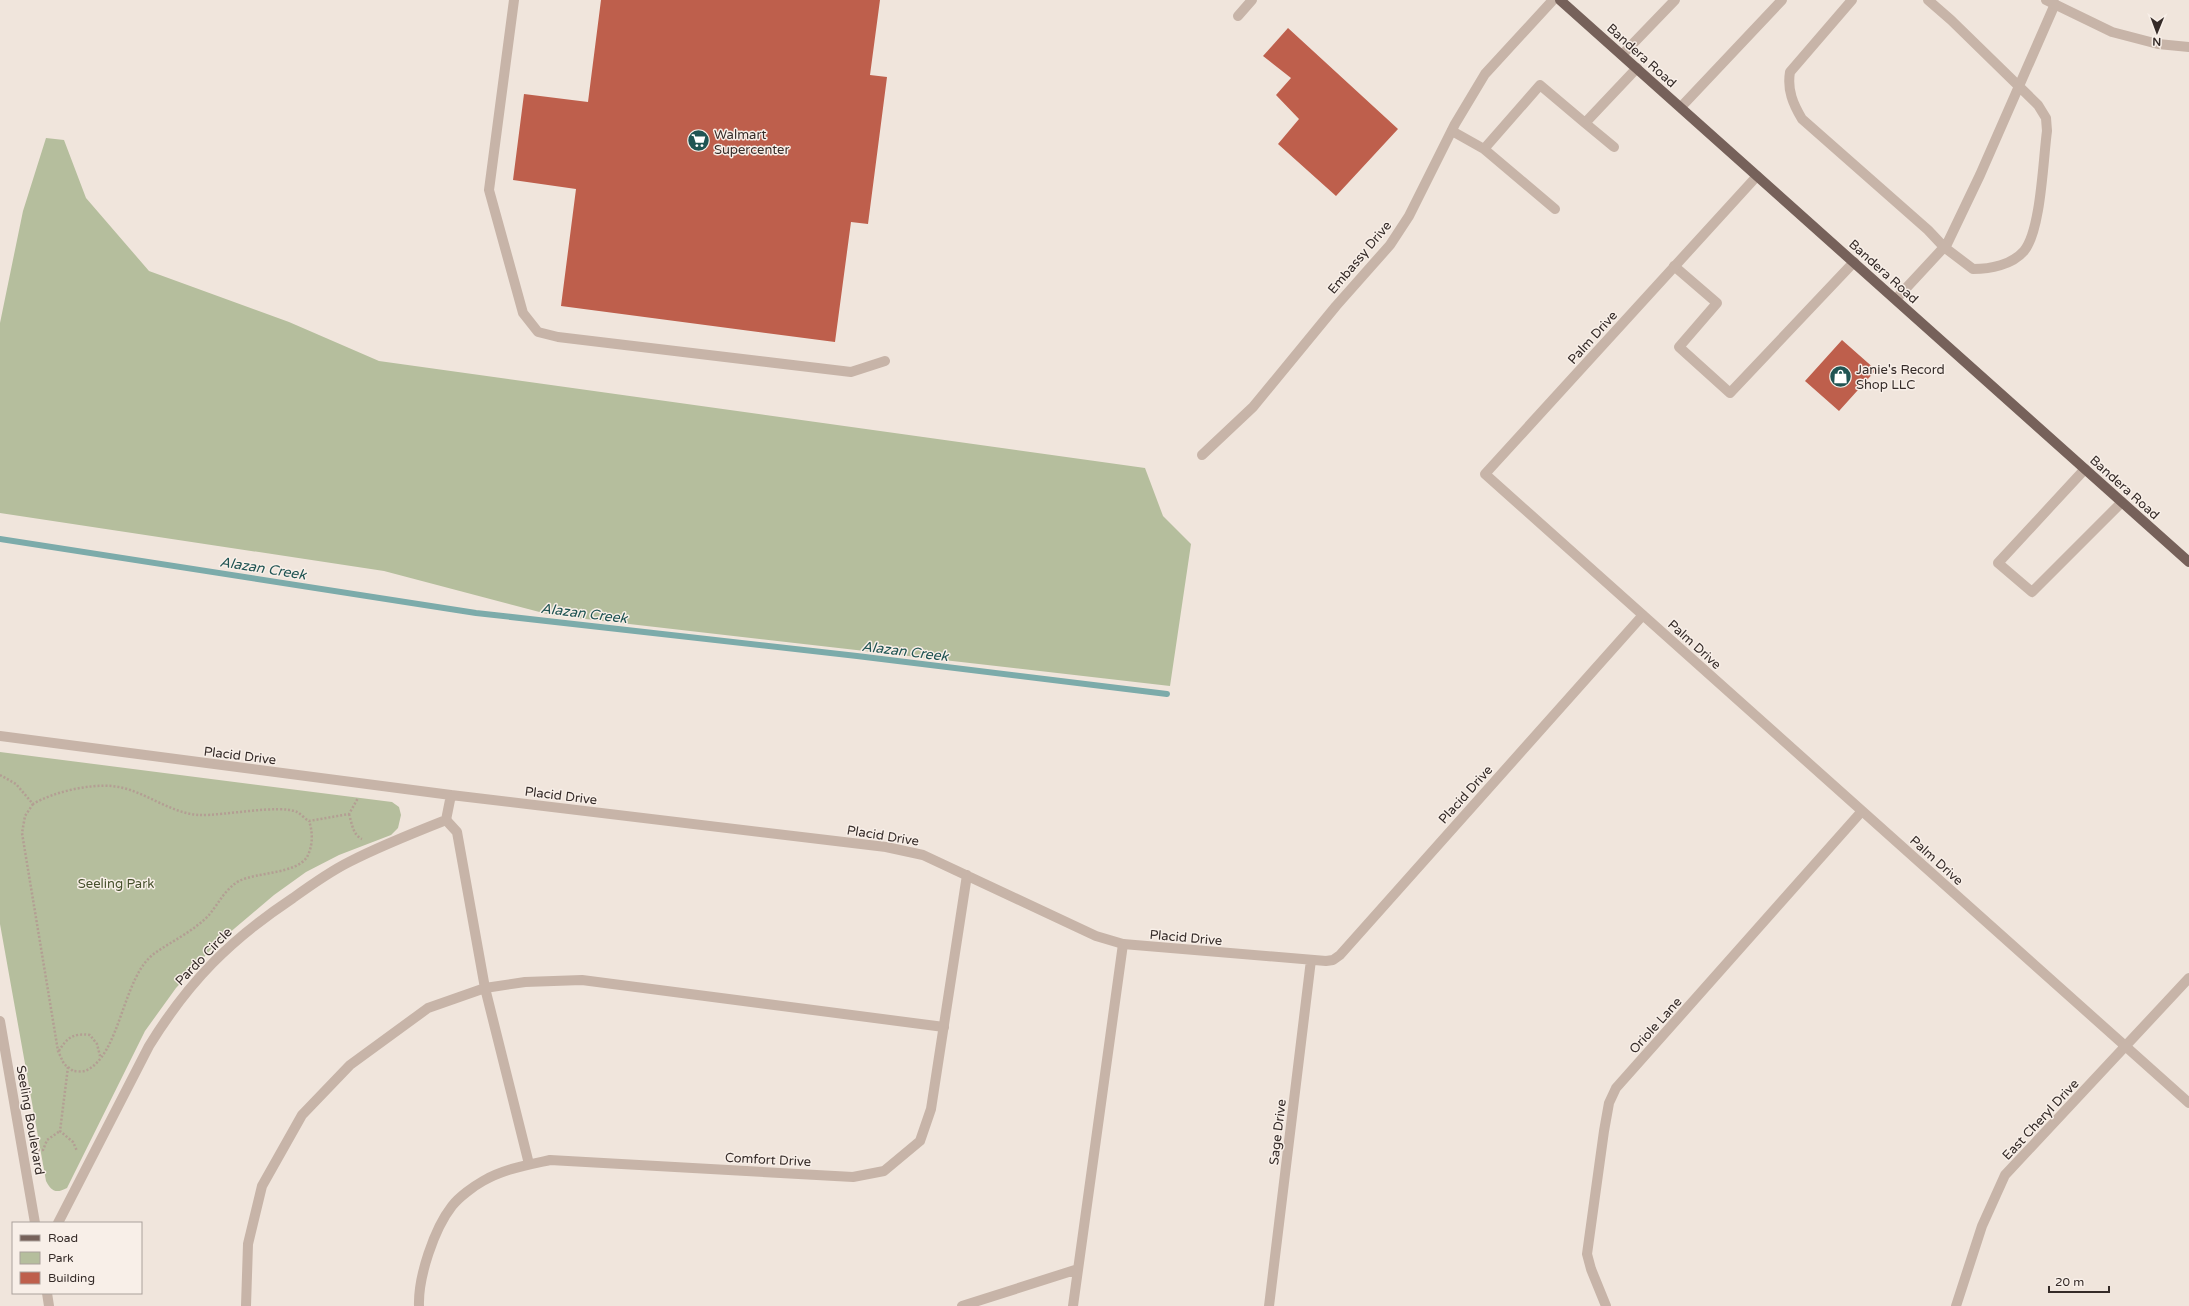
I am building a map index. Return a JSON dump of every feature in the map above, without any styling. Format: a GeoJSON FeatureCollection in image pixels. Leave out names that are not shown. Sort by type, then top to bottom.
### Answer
{"type":"FeatureCollection","features":[{"type":"Feature","properties":{"kind":"main road","name":"Bandera Road"},"geometry":{"type":"LineString","coordinates":[[1560,0],[2189,562]]}},
{"type":"Feature","properties":{"kind":"street"},"geometry":{"type":"LineString","coordinates":[[514,0],[489,190],[523,313],[538,332],[558,338],[851,372],[884,361]]}},
{"type":"Feature","properties":{"kind":"street"},"geometry":{"type":"LineString","coordinates":[[1238,16],[1252,0]]}},
{"type":"Feature","properties":{"kind":"street","name":"Embassy Drive"},"geometry":{"type":"LineString","coordinates":[[1202,455],[1253,407],[1336,306],[1390,245],[1412,210],[1452,132],[1485,74],[1553,0]]}},
{"type":"Feature","properties":{"kind":"street"},"geometry":{"type":"LineString","coordinates":[[1681,107],[1782,0]]}},
{"type":"Feature","properties":{"kind":"street"},"geometry":{"type":"LineString","coordinates":[[1852,0],[1790,72],[1788,85],[1794,105],[1802,119],[1928,230],[1944,247],[1973,269],[1993,268],[2024,252],[2035,229],[2047,132],[2046,118],[2038,105],[1951,20],[1928,0]]}},
{"type":"Feature","properties":{"kind":"street"},"geometry":{"type":"LineString","coordinates":[[1622,55],[1670,2]]}},
{"type":"Feature","properties":{"kind":"street"},"geometry":{"type":"LineString","coordinates":[[1896,299],[1944,247],[1980,175],[2018,87],[2050,2],[2112,32],[2158,44],[2189,48]]}},
{"type":"Feature","properties":{"kind":"street"},"geometry":{"type":"LineString","coordinates":[[1585,123],[1637,68]]}},
{"type":"Feature","properties":{"kind":"street"},"geometry":{"type":"LineString","coordinates":[[1484,149],[1540,86],[1614,147]]}},
{"type":"Feature","properties":{"kind":"street"},"geometry":{"type":"LineString","coordinates":[[1452,132],[1484,149],[1555,209]]}},
{"type":"Feature","properties":{"kind":"street","name":"Palm Drive"},"geometry":{"type":"LineString","coordinates":[[1757,176],[1485,474],[2189,1103]]}},
{"type":"Feature","properties":{"kind":"street"},"geometry":{"type":"LineString","coordinates":[[1674,266],[1717,303],[1679,347],[1730,393],[1854,262]]}},
{"type":"Feature","properties":{"kind":"street"},"geometry":{"type":"LineString","coordinates":[[2085,469],[1998,563],[2032,592],[2122,502]]}},
{"type":"Feature","properties":{"kind":"street","name":"Placid Drive"},"geometry":{"type":"LineString","coordinates":[[0,736],[360,784],[886,847],[923,855],[1096,936],[1123,944],[1311,960],[1333,960],[1340,955],[1643,615]]}},
{"type":"Feature","properties":{"kind":"street"},"geometry":{"type":"LineString","coordinates":[[451,795],[446,820],[457,832],[485,988],[530,1164]]}},
{"type":"Feature","properties":{"kind":"street","name":"Oriole Lane"},"geometry":{"type":"LineString","coordinates":[[1606,1306],[1591,1269],[1587,1254],[1604,1131],[1609,1103],[1616,1088],[1862,811]]}},
{"type":"Feature","properties":{"kind":"street","name":"Pardo Circle"},"geometry":{"type":"LineString","coordinates":[[59,1222],[89,1166],[149,1046],[166,1018],[188,989],[218,957],[246,931],[264,917],[348,862],[446,820]]}},
{"type":"Feature","properties":{"kind":"street","name":"Comfort Drive"},"geometry":{"type":"LineString","coordinates":[[419,1306],[418,1296],[426,1258],[453,1206],[483,1181],[514,1168],[550,1160],[576,1160],[853,1177],[884,1171],[920,1141],[932,1109],[967,875]]}},
{"type":"Feature","properties":{"kind":"street"},"geometry":{"type":"LineString","coordinates":[[1073,1306],[1123,944]]}},
{"type":"Feature","properties":{"kind":"street","name":"Sage Drive"},"geometry":{"type":"LineString","coordinates":[[1269,1306],[1311,960]]}},
{"type":"Feature","properties":{"kind":"street","name":"East Cheryl Drive"},"geometry":{"type":"LineString","coordinates":[[1956,1306],[1982,1226],[2005,1175],[2189,978]]}},
{"type":"Feature","properties":{"kind":"street"},"geometry":{"type":"LineString","coordinates":[[246,1306],[248,1244],[262,1186],[302,1115],[350,1065],[428,1008],[485,988],[525,982],[582,980],[944,1027]]}},
{"type":"Feature","properties":{"kind":"street","name":"Seeling Boulevard"},"geometry":{"type":"LineString","coordinates":[[0,1021],[36,1222]]}},
{"type":"Feature","properties":{"kind":"street"},"geometry":{"type":"LineString","coordinates":[[962,1306],[1078,1269]]}},
{"type":"Feature","properties":{"kind":"street"},"geometry":{"type":"LineString","coordinates":[[46,1294],[48,1306]]}},
{"type":"Feature","properties":{"kind":"path"},"geometry":{"type":"LineString","coordinates":[[0,775],[16,784],[33,804]]}},
{"type":"Feature","properties":{"kind":"path"},"geometry":{"type":"LineString","coordinates":[[360,784],[357,801],[349,814],[353,829],[359,837],[365,840],[372,851]]}},
{"type":"Feature","properties":{"kind":"path"},"geometry":{"type":"LineString","coordinates":[[111,786],[125,789],[174,809],[197,815],[282,810],[297,812],[309,822],[312,838],[306,857],[294,866],[240,881],[229,889],[208,915],[175,941],[153,954],[140,970],[118,1025],[95,1064],[84,1072],[73,1071],[68,1067],[58,1051],[22,832],[25,816],[33,804],[45,797],[64,790],[111,786]]}},
{"type":"Feature","properties":{"kind":"path"},"geometry":{"type":"LineString","coordinates":[[309,822],[349,814]]}},
{"type":"Feature","properties":{"kind":"path"},"geometry":{"type":"LineString","coordinates":[[58,1051],[64,1041],[72,1035],[90,1035],[97,1044],[100,1057]]}},
{"type":"Feature","properties":{"kind":"path"},"geometry":{"type":"LineString","coordinates":[[23,1152],[43,1150],[48,1140],[60,1131],[68,1067]]}},
{"type":"Feature","properties":{"kind":"path"},"geometry":{"type":"LineString","coordinates":[[60,1131],[73,1142],[78,1150],[77,1161],[89,1166]]}},
{"type":"Feature","properties":{"kind":"green space"},"geometry":{"type":"Polygon","coordinates":[[[46,138],[64,140],[86,198],[149,271],[289,322],[379,361],[1145,468],[1163,516],[1191,544],[1170,686],[551,615],[384,571],[0,513],[0,323],[23,211],[46,138]]]}},
{"type":"Feature","properties":{"kind":"green space","name":"Seeling Park"},"geometry":{"type":"Polygon","coordinates":[[[0,752],[392,802],[399,807],[401,815],[398,828],[391,835],[339,855],[306,872],[274,895],[215,945],[176,988],[145,1031],[67,1188],[60,1191],[52,1189],[46,1181],[0,924],[0,752]]]}},
{"type":"Feature","properties":{"kind":"building","name":"Walmart Supercenter"},"geometry":{"type":"Polygon","coordinates":[[[601,0],[880,0],[870,75],[887,77],[868,224],[851,222],[835,342],[561,306],[576,189],[513,180],[524,94],[588,102],[601,0]]]}},
{"type":"Feature","properties":{"kind":"building"},"geometry":{"type":"Polygon","coordinates":[[[1288,28],[1398,129],[1336,196],[1278,144],[1299,119],[1276,95],[1291,78],[1263,56],[1288,28]]]}},
{"type":"Feature","properties":{"kind":"building","name":"Janie's Record Shop LLC"},"geometry":{"type":"Polygon","coordinates":[[[1842,340],[1876,370],[1839,411],[1805,381],[1842,340]]]}},
{"type":"Feature","properties":{"kind":"waterway","name":"Alazan Creek"},"geometry":{"type":"LineString","coordinates":[[0,539],[476,613],[857,656],[1167,694]]}},
{"type":"Feature","properties":{"kind":"place","name":"Walmart Supercenter"},"geometry":{"type":"Point","coordinates":[699,141]}},
{"type":"Feature","properties":{"kind":"place","name":"Janie's Record Shop LLC"},"geometry":{"type":"Point","coordinates":[1841,376]}}]}
